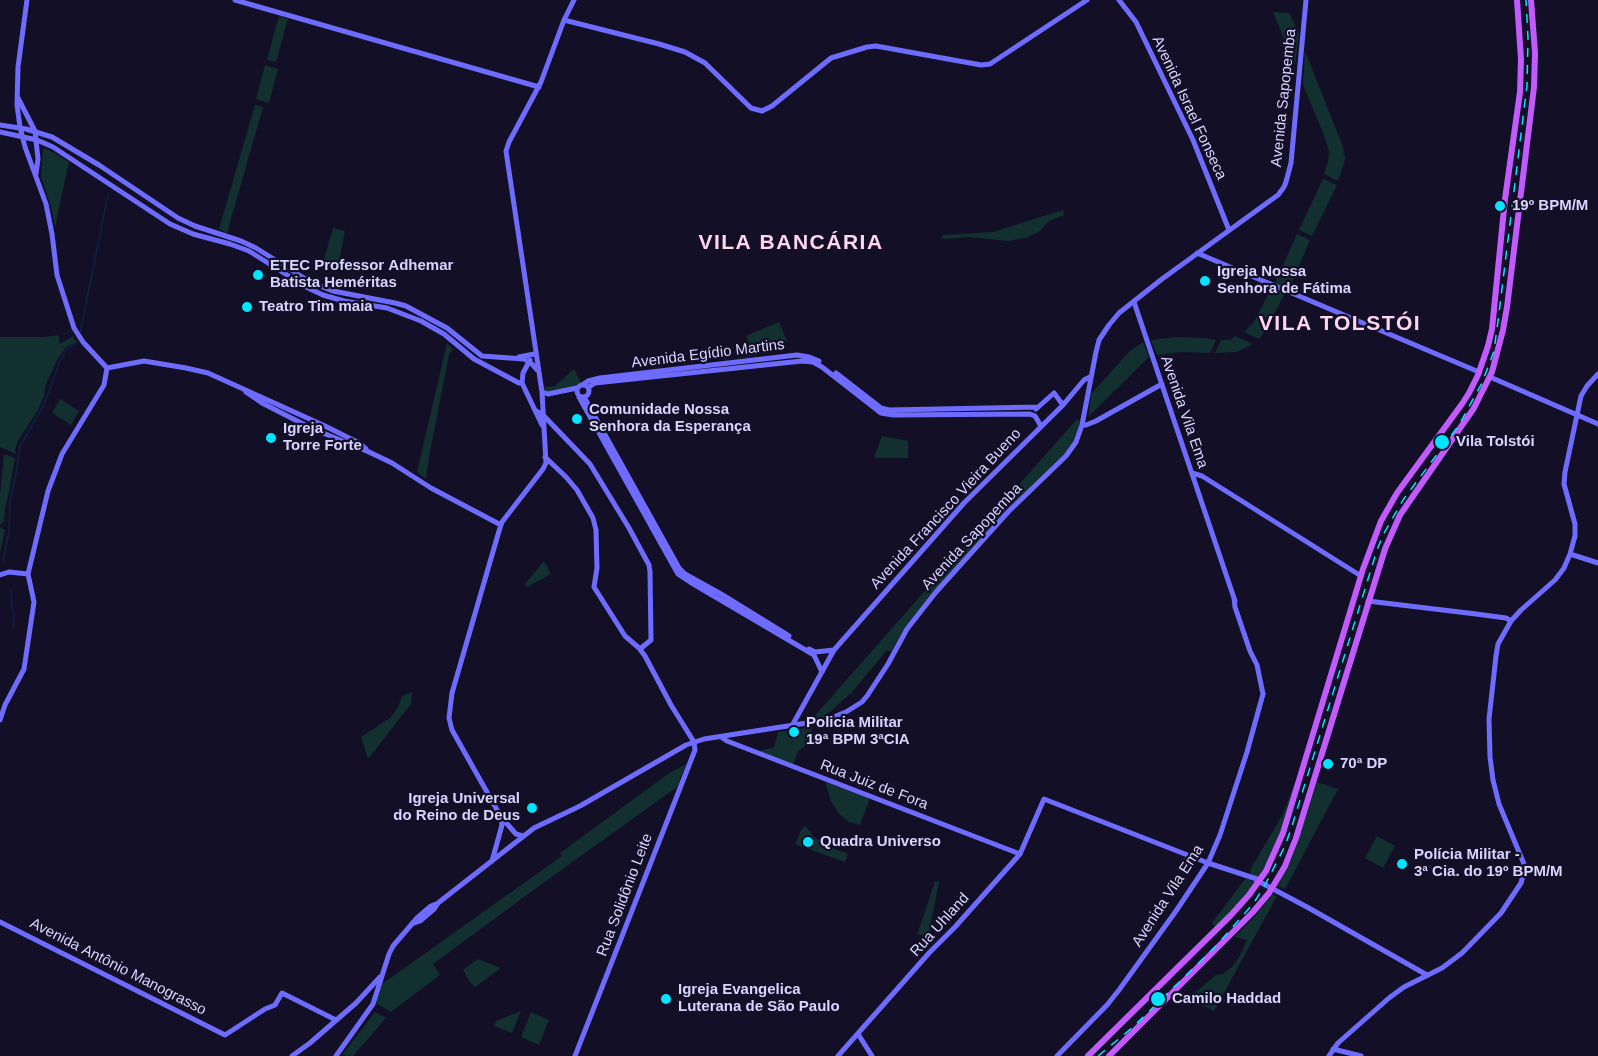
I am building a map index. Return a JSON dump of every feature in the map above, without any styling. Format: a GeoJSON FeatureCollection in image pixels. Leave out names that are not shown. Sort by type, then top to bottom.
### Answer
{"type":"FeatureCollection","features":[{"type":"Feature","properties":{"kind":"main road"},"geometry":{"type":"LineString","coordinates":[[0,720],[5,705],[24,669],[34,602],[28,574],[45,500],[62,454],[101,391],[107,368],[78,335],[59,284],[48,213],[19,124],[17,97],[19,50],[27,0]]}},
{"type":"Feature","properties":{"kind":"main road"},"geometry":{"type":"LineString","coordinates":[[235,0],[538,87]]}},
{"type":"Feature","properties":{"kind":"main road"},"geometry":{"type":"LineString","coordinates":[[523,836],[516,834],[501,817],[452,730],[449,718],[452,693],[501,525],[546,463],[542,395],[506,152],[538,87],[574,0]]}},
{"type":"Feature","properties":{"kind":"main road"},"geometry":{"type":"LineString","coordinates":[[564,20],[673,47],[693,56],[710,68],[747,105],[759,111],[772,106],[831,58],[867,46],[981,65],[990,64],[1087,0]]}},
{"type":"Feature","properties":{"kind":"main road","name":"Avenida Israel Fonseca"},"geometry":{"type":"LineString","coordinates":[[1119,0],[1133,17],[1193,140],[1230,230]]}},
{"type":"Feature","properties":{"kind":"main road","name":"Avenida Sapopemba"},"geometry":{"type":"LineString","coordinates":[[336,1056],[373,1004],[393,946],[417,918],[492,861],[498,852],[536,827],[579,806],[694,741],[832,718],[855,706],[873,690],[909,625],[936,592],[1008,512],[1066,456],[1076,442],[1082,425],[1096,352],[1102,334],[1113,319],[1197,253],[1278,195],[1286,182],[1291,163],[1306,0]]}},
{"type":"Feature","properties":{"kind":"main road"},"geometry":{"type":"LineString","coordinates":[[1109,1056],[1241,924],[1272,888],[1285,866],[1296,838],[1306,776],[1368,554],[1381,521],[1398,491],[1452,419],[1479,372],[1492,329],[1505,199],[1521,76],[1517,0]]}},
{"type":"Feature","properties":{"kind":"main road"},"geometry":{"type":"LineString","coordinates":[[1088,1056],[1215,931],[1260,881],[1273,857],[1306,776],[1384,549],[1400,515],[1477,402],[1490,377],[1503,330],[1534,87],[1535,53],[1531,0]]}},
{"type":"Feature","properties":{"kind":"main road"},"geometry":{"type":"LineString","coordinates":[[1521,76],[1525,72],[1532,72]]}},
{"type":"Feature","properties":{"kind":"main road"},"geometry":{"type":"LineString","coordinates":[[17,97],[35,131],[38,150],[36,177]]}},
{"type":"Feature","properties":{"kind":"main road"},"geometry":{"type":"LineString","coordinates":[[19,124],[22,114],[30,118]]}},
{"type":"Feature","properties":{"kind":"main road"},"geometry":{"type":"LineString","coordinates":[[0,125],[19,124],[44,133],[72,148],[184,222],[256,248],[303,278],[322,287],[395,303],[418,311],[452,331],[478,354],[485,357],[517,358],[529,361],[539,373]]}},
{"type":"Feature","properties":{"kind":"main road"},"geometry":{"type":"LineString","coordinates":[[0,132],[22,135],[53,147],[182,230],[249,251],[306,287],[323,295],[381,307],[428,325],[444,334],[467,354],[522,383]]}},
{"type":"Feature","properties":{"kind":"main road"},"geometry":{"type":"LineString","coordinates":[[25,147],[32,153],[38,150]]}},
{"type":"Feature","properties":{"kind":"main road"},"geometry":{"type":"LineString","coordinates":[[152,212],[157,209],[165,211]]}},
{"type":"Feature","properties":{"kind":"main road"},"geometry":{"type":"LineString","coordinates":[[1197,253],[1479,372]]}},
{"type":"Feature","properties":{"kind":"main road"},"geometry":{"type":"LineString","coordinates":[[264,260],[274,259]]}},
{"type":"Feature","properties":{"kind":"main road","name":"Avenida Vila Ema"},"geometry":{"type":"LineString","coordinates":[[1057,1056],[1119,990],[1208,863],[1237,785],[1263,697],[1261,678],[1235,607],[1234,598],[1134,302]]}},
{"type":"Feature","properties":{"kind":"main road"},"geometry":{"type":"LineString","coordinates":[[1492,329],[1503,330]]}},
{"type":"Feature","properties":{"kind":"main road"},"geometry":{"type":"LineString","coordinates":[[1488,346],[1499,350]]}},
{"type":"Feature","properties":{"kind":"main road"},"geometry":{"type":"LineString","coordinates":[[517,358],[534,353]]}},
{"type":"Feature","properties":{"kind":"main road"},"geometry":{"type":"LineString","coordinates":[[534,353],[523,373],[522,383],[544,429]]}},
{"type":"Feature","properties":{"kind":"main road","name":"Avenida Egídio Martins"},"geometry":{"type":"LineString","coordinates":[[542,395],[580,392],[588,381],[600,378],[801,356],[819,361],[881,408],[887,410],[1038,407]]}},
{"type":"Feature","properties":{"kind":"main road"},"geometry":{"type":"LineString","coordinates":[[107,368],[144,361],[208,373],[284,411],[359,443],[369,452],[431,488],[501,525]]}},
{"type":"Feature","properties":{"kind":"main road","name":"Avenida Egídio Martins"},"geometry":{"type":"LineString","coordinates":[[589,387],[595,383],[802,361],[818,364],[877,411],[885,414],[1030,414],[1035,416]]}},
{"type":"Feature","properties":{"kind":"main road"},"geometry":{"type":"LineString","coordinates":[[1329,1056],[1333,1049],[1389,998],[1404,987],[1442,968],[1462,953],[1501,913],[1519,887],[1524,872],[1523,858],[1497,796],[1492,768],[1490,719],[1496,656],[1498,644],[1511,621],[1555,580],[1570,554],[1575,536],[1575,524],[1564,479],[1583,392],[1598,374]]}},
{"type":"Feature","properties":{"kind":"main road","name":"Avenida Francisco Vieira Bueno"},"geometry":{"type":"LineString","coordinates":[[793,724],[834,650],[964,503],[1063,405],[1084,380],[1090,377]]}},
{"type":"Feature","properties":{"kind":"main road"},"geometry":{"type":"LineString","coordinates":[[1490,377],[1598,424]]}},
{"type":"Feature","properties":{"kind":"main road"},"geometry":{"type":"LineString","coordinates":[[1082,425],[1096,421],[1162,384]]}},
{"type":"Feature","properties":{"kind":"main road"},"geometry":{"type":"LineString","coordinates":[[586,385],[589,387],[588,392],[580,392],[586,385]]}},
{"type":"Feature","properties":{"kind":"main road"},"geometry":{"type":"LineString","coordinates":[[1078,388],[1089,386]]}},
{"type":"Feature","properties":{"kind":"main road"},"geometry":{"type":"LineString","coordinates":[[580,392],[678,566],[685,574],[815,652],[834,650]]}},
{"type":"Feature","properties":{"kind":"main road"},"geometry":{"type":"LineString","coordinates":[[580,392],[678,574],[814,656],[822,672]]}},
{"type":"Feature","properties":{"kind":"main road"},"geometry":{"type":"LineString","coordinates":[[1041,426],[1035,416],[1038,407],[1054,393],[1063,405]]}},
{"type":"Feature","properties":{"kind":"main road"},"geometry":{"type":"LineString","coordinates":[[1467,396],[1470,400],[1477,402]]}},
{"type":"Feature","properties":{"kind":"main road"},"geometry":{"type":"LineString","coordinates":[[535,410],[543,415],[590,464],[650,568],[651,640],[640,649]]}},
{"type":"Feature","properties":{"kind":"main road"},"geometry":{"type":"LineString","coordinates":[[545,457],[568,480],[588,509],[596,530],[597,568],[594,586],[625,636],[645,656],[671,705],[694,741]]}},
{"type":"Feature","properties":{"kind":"main road"},"geometry":{"type":"LineString","coordinates":[[1192,473],[1202,476],[1354,573],[1359,582],[1359,603],[1363,606],[1380,601],[1506,618],[1511,621]]}},
{"type":"Feature","properties":{"kind":"main road"},"geometry":{"type":"LineString","coordinates":[[1398,491],[1403,499],[1411,498]]}},
{"type":"Feature","properties":{"kind":"main road"},"geometry":{"type":"LineString","coordinates":[[1570,554],[1598,563]]}},
{"type":"Feature","properties":{"kind":"main road"},"geometry":{"type":"LineString","coordinates":[[0,575],[9,572],[28,574]]}},
{"type":"Feature","properties":{"kind":"main road"},"geometry":{"type":"LineString","coordinates":[[1359,582],[1368,582],[1374,597],[1380,601]]}},
{"type":"Feature","properties":{"kind":"main road","name":"Rua Juiz de Fora"},"geometry":{"type":"LineString","coordinates":[[721,737],[1020,854]]}},
{"type":"Feature","properties":{"kind":"main road","name":"Rua Solidônio Leite"},"geometry":{"type":"LineString","coordinates":[[574,1056],[695,750],[694,741]]}},
{"type":"Feature","properties":{"kind":"main road","name":"Rua Uhland"},"geometry":{"type":"LineString","coordinates":[[838,1056],[1020,854],[1044,799],[1208,863]]}},
{"type":"Feature","properties":{"kind":"main road"},"geometry":{"type":"LineString","coordinates":[[498,852],[501,817]]}},
{"type":"Feature","properties":{"kind":"main road"},"geometry":{"type":"LineString","coordinates":[[501,828],[508,825]]}},
{"type":"Feature","properties":{"kind":"main road"},"geometry":{"type":"LineString","coordinates":[[1283,833],[1269,874],[1275,875],[1285,866]]}},
{"type":"Feature","properties":{"kind":"main road"},"geometry":{"type":"LineString","coordinates":[[516,834],[516,841]]}},
{"type":"Feature","properties":{"kind":"main road"},"geometry":{"type":"LineString","coordinates":[[1208,863],[1260,881],[1427,975]]}},
{"type":"Feature","properties":{"kind":"main road"},"geometry":{"type":"LineString","coordinates":[[1254,890],[1260,891],[1264,898]]}},
{"type":"Feature","properties":{"kind":"main road","name":"Avenida Antônio Manograsso"},"geometry":{"type":"LineString","coordinates":[[0,922],[225,1035],[275,1005],[282,993],[336,1020]]}},
{"type":"Feature","properties":{"kind":"main road"},"geometry":{"type":"LineString","coordinates":[[294,1056],[336,1020],[361,1005],[381,979]]}},
{"type":"Feature","properties":{"kind":"main road"},"geometry":{"type":"LineString","coordinates":[[361,1005],[366,1016]]}},
{"type":"Feature","properties":{"kind":"main road"},"geometry":{"type":"LineString","coordinates":[[1113,1031],[1112,1040],[1118,1047]]}},
{"type":"Feature","properties":{"kind":"main road"},"geometry":{"type":"LineString","coordinates":[[858,1034],[872,1056]]}},
{"type":"Feature","properties":{"kind":"main road"},"geometry":{"type":"LineString","coordinates":[[1333,1049],[1361,1056]]}},
{"type":"Feature","properties":{"kind":"green space"},"geometry":{"type":"Polygon","coordinates":[[[1273,12],[1289,13],[1299,34],[1295,65],[1273,12]]]}},
{"type":"Feature","properties":{"kind":"green space"},"geometry":{"type":"Polygon","coordinates":[[[279,16],[288,19],[276,62],[267,60],[279,16]]]}},
{"type":"Feature","properties":{"kind":"green space"},"geometry":{"type":"Polygon","coordinates":[[[1305,51],[1346,157],[1338,181],[1324,174],[1329,151],[1303,85],[1305,51]]]}},
{"type":"Feature","properties":{"kind":"green space"},"geometry":{"type":"Polygon","coordinates":[[[265,65],[278,69],[269,103],[256,99],[265,65]]]}},
{"type":"Feature","properties":{"kind":"green space"},"geometry":{"type":"Polygon","coordinates":[[[255,105],[263,107],[227,233],[219,229],[255,105]]]}},
{"type":"Feature","properties":{"kind":"green space"},"geometry":{"type":"Polygon","coordinates":[[[43,148],[69,162],[55,227],[41,177],[43,148]]]}},
{"type":"Feature","properties":{"kind":"green space"},"geometry":{"type":"Polygon","coordinates":[[[1323,179],[1337,185],[1312,236],[1299,230],[1323,179]]]}},
{"type":"Feature","properties":{"kind":"green space"},"geometry":{"type":"Polygon","coordinates":[[[1063,210],[1064,215],[1049,221],[1040,231],[1028,237],[1009,241],[968,237],[941,238],[943,235],[993,232],[1063,210]]]}},
{"type":"Feature","properties":{"kind":"green space"},"geometry":{"type":"Polygon","coordinates":[[[333,228],[345,231],[337,271],[329,270],[331,262],[324,259],[333,228]]]}},
{"type":"Feature","properties":{"kind":"green space"},"geometry":{"type":"Polygon","coordinates":[[[1297,234],[1310,240],[1289,289],[1275,283],[1297,234]]]}},
{"type":"Feature","properties":{"kind":"green space"},"geometry":{"type":"Polygon","coordinates":[[[1272,287],[1285,293],[1259,339],[1244,332],[1254,322],[1272,287]]]}},
{"type":"Feature","properties":{"kind":"green space"},"geometry":{"type":"Polygon","coordinates":[[[779,322],[787,341],[754,355],[746,336],[779,322]]]}},
{"type":"Feature","properties":{"kind":"green space"},"geometry":{"type":"Polygon","coordinates":[[[58,335],[60,344],[73,336],[76,342],[66,347],[58,358],[46,384],[38,410],[18,441],[16,454],[0,447],[0,337],[58,335]]]}},
{"type":"Feature","properties":{"kind":"green space"},"geometry":{"type":"Polygon","coordinates":[[[1235,336],[1253,344],[1236,352],[1215,353],[1221,340],[1230,340],[1235,336]]]}},
{"type":"Feature","properties":{"kind":"green space"},"geometry":{"type":"Polygon","coordinates":[[[1177,337],[1216,340],[1210,353],[1180,352],[1157,355],[1151,340],[1177,337]]]}},
{"type":"Feature","properties":{"kind":"green space"},"geometry":{"type":"Polygon","coordinates":[[[1143,342],[1149,357],[1089,416],[1091,394],[1129,352],[1143,342]]]}},
{"type":"Feature","properties":{"kind":"green space"},"geometry":{"type":"Polygon","coordinates":[[[447,343],[453,349],[449,355],[426,479],[417,472],[447,343]]]}},
{"type":"Feature","properties":{"kind":"green space"},"geometry":{"type":"Polygon","coordinates":[[[574,369],[581,383],[570,388],[545,392],[544,387],[555,386],[574,369]]]}},
{"type":"Feature","properties":{"kind":"green space"},"geometry":{"type":"Polygon","coordinates":[[[60,399],[79,411],[71,425],[52,413],[60,399]]]}},
{"type":"Feature","properties":{"kind":"green space"},"geometry":{"type":"Polygon","coordinates":[[[1077,419],[1081,422],[1073,442],[1063,456],[1019,500],[902,632],[891,652],[887,650],[853,691],[823,718],[811,720],[1077,419]]]}},
{"type":"Feature","properties":{"kind":"green space"},"geometry":{"type":"Polygon","coordinates":[[[882,436],[908,441],[908,458],[874,458],[882,436]]]}},
{"type":"Feature","properties":{"kind":"green space"},"geometry":{"type":"Polygon","coordinates":[[[4,454],[15,458],[4,522],[0,525],[4,454]]]}},
{"type":"Feature","properties":{"kind":"green space"},"geometry":{"type":"Polygon","coordinates":[[[0,527],[5,530],[0,553],[0,527]]]}},
{"type":"Feature","properties":{"kind":"green space"},"geometry":{"type":"Polygon","coordinates":[[[544,561],[551,574],[527,587],[525,584],[544,561]]]}},
{"type":"Feature","properties":{"kind":"green space"},"geometry":{"type":"Polygon","coordinates":[[[412,692],[411,704],[368,759],[361,737],[390,718],[402,696],[412,692]]]}},
{"type":"Feature","properties":{"kind":"green space"},"geometry":{"type":"Polygon","coordinates":[[[812,727],[811,737],[798,751],[793,765],[761,752],[761,750],[774,748],[778,732],[812,727]]]}},
{"type":"Feature","properties":{"kind":"green space"},"geometry":{"type":"Polygon","coordinates":[[[686,764],[677,787],[433,964],[440,975],[391,1012],[377,1004],[382,984],[562,856],[560,853],[668,774],[686,764]]]}},
{"type":"Feature","properties":{"kind":"green space"},"geometry":{"type":"Polygon","coordinates":[[[1297,777],[1282,831],[1259,878],[1251,874],[1250,870],[1283,814],[1297,777]]]}},
{"type":"Feature","properties":{"kind":"green space"},"geometry":{"type":"Polygon","coordinates":[[[825,782],[870,798],[860,825],[849,822],[838,813],[831,801],[825,782]]]}},
{"type":"Feature","properties":{"kind":"green space"},"geometry":{"type":"Polygon","coordinates":[[[1317,782],[1338,789],[1285,889],[1277,885],[1292,858],[1317,782]]]}},
{"type":"Feature","properties":{"kind":"green space"},"geometry":{"type":"Polygon","coordinates":[[[805,826],[816,839],[824,840],[827,847],[848,854],[845,862],[795,844],[805,826]]]}},
{"type":"Feature","properties":{"kind":"green space"},"geometry":{"type":"Polygon","coordinates":[[[1377,836],[1395,846],[1383,868],[1365,858],[1377,836]]]}},
{"type":"Feature","properties":{"kind":"green space"},"geometry":{"type":"Polygon","coordinates":[[[1245,879],[1256,883],[1218,927],[1213,925],[1212,923],[1245,879]]]}},
{"type":"Feature","properties":{"kind":"green space"},"geometry":{"type":"Polygon","coordinates":[[[935,881],[939,882],[928,937],[917,934],[935,881]]]}},
{"type":"Feature","properties":{"kind":"green space"},"geometry":{"type":"Polygon","coordinates":[[[1272,895],[1277,896],[1214,1011],[1186,997],[1216,975],[1223,974],[1232,967],[1247,940],[1235,937],[1272,895]]]}},
{"type":"Feature","properties":{"kind":"green space"},"geometry":{"type":"Polygon","coordinates":[[[478,959],[501,968],[475,987],[463,970],[478,959]]]}},
{"type":"Feature","properties":{"kind":"green space"},"geometry":{"type":"Polygon","coordinates":[[[521,1011],[512,1033],[494,1026],[496,1021],[521,1011]]]}},
{"type":"Feature","properties":{"kind":"green space"},"geometry":{"type":"Polygon","coordinates":[[[375,1012],[386,1018],[353,1056],[342,1055],[375,1012]]]}},
{"type":"Feature","properties":{"kind":"green space"},"geometry":{"type":"Polygon","coordinates":[[[531,1012],[549,1020],[539,1045],[521,1037],[531,1012]]]}},
{"type":"Feature","properties":{"kind":"waterway"},"geometry":{"type":"LineString","coordinates":[[80,333],[108,195]]}},
{"type":"Feature","properties":{"kind":"waterway"},"geometry":{"type":"LineString","coordinates":[[3,561],[9,532],[10,501],[20,446],[44,405],[60,361],[66,350],[77,342],[78,338]]}},
{"type":"Feature","properties":{"kind":"waterway"},"geometry":{"type":"LineString","coordinates":[[11,590],[13,628]]}},
{"type":"Feature","properties":{"kind":"railway"},"geometry":{"type":"LineString","coordinates":[[1098,1056],[1132,1028],[1216,946],[1253,904],[1264,887],[1285,846],[1292,826],[1383,535],[1403,500],[1459,425],[1482,383],[1494,351],[1527,85],[1526,0]]}},
{"type":"Feature","properties":{"kind":"place","name":"19º BPM/M"},"geometry":{"type":"Point","coordinates":[1500,206]}},
{"type":"Feature","properties":{"kind":"place","name":"ETEC Professor Adhemar Batista Heméritas"},"geometry":{"type":"Point","coordinates":[258,275]}},
{"type":"Feature","properties":{"kind":"place","name":"Igreja Nossa Senhora de Fátima"},"geometry":{"type":"Point","coordinates":[1205,281]}},
{"type":"Feature","properties":{"kind":"place","name":"Teatro Tim maia"},"geometry":{"type":"Point","coordinates":[247,307]}},
{"type":"Feature","properties":{"kind":"place","name":"Comunidade Nossa Senhora da Esperança"},"geometry":{"type":"Point","coordinates":[577,419]}},
{"type":"Feature","properties":{"kind":"place","name":"Igreja Torre Forte"},"geometry":{"type":"Point","coordinates":[271,438]}},
{"type":"Feature","properties":{"kind":"place","name":"Vila Tolstói"},"geometry":{"type":"Point","coordinates":[1442,442]}},
{"type":"Feature","properties":{"kind":"place","name":"Policia Militar 19ª BPM 3ªCIA"},"geometry":{"type":"Point","coordinates":[794,732]}},
{"type":"Feature","properties":{"kind":"place","name":"70ª DP"},"geometry":{"type":"Point","coordinates":[1328,764]}},
{"type":"Feature","properties":{"kind":"place","name":"Igreja Universal do Reino de Deus"},"geometry":{"type":"Point","coordinates":[532,808]}},
{"type":"Feature","properties":{"kind":"place","name":"Quadra Universo"},"geometry":{"type":"Point","coordinates":[808,842]}},
{"type":"Feature","properties":{"kind":"place","name":"Polícia Militar - 3ª Cia. do 19º BPM/M"},"geometry":{"type":"Point","coordinates":[1402,864]}},
{"type":"Feature","properties":{"kind":"place","name":"Igreja Evangelica Luterana de São Paulo"},"geometry":{"type":"Point","coordinates":[666,999]}},
{"type":"Feature","properties":{"kind":"place","name":"Camilo Haddad"},"geometry":{"type":"Point","coordinates":[1158,999]}},
{"type":"Feature","properties":{"kind":"district","name":"VILA BANCÁRIA"},"geometry":{"type":"Point","coordinates":[791,243]}},
{"type":"Feature","properties":{"kind":"district","name":"VILA TOLSTÓI"},"geometry":{"type":"Point","coordinates":[1340,324]}}]}
